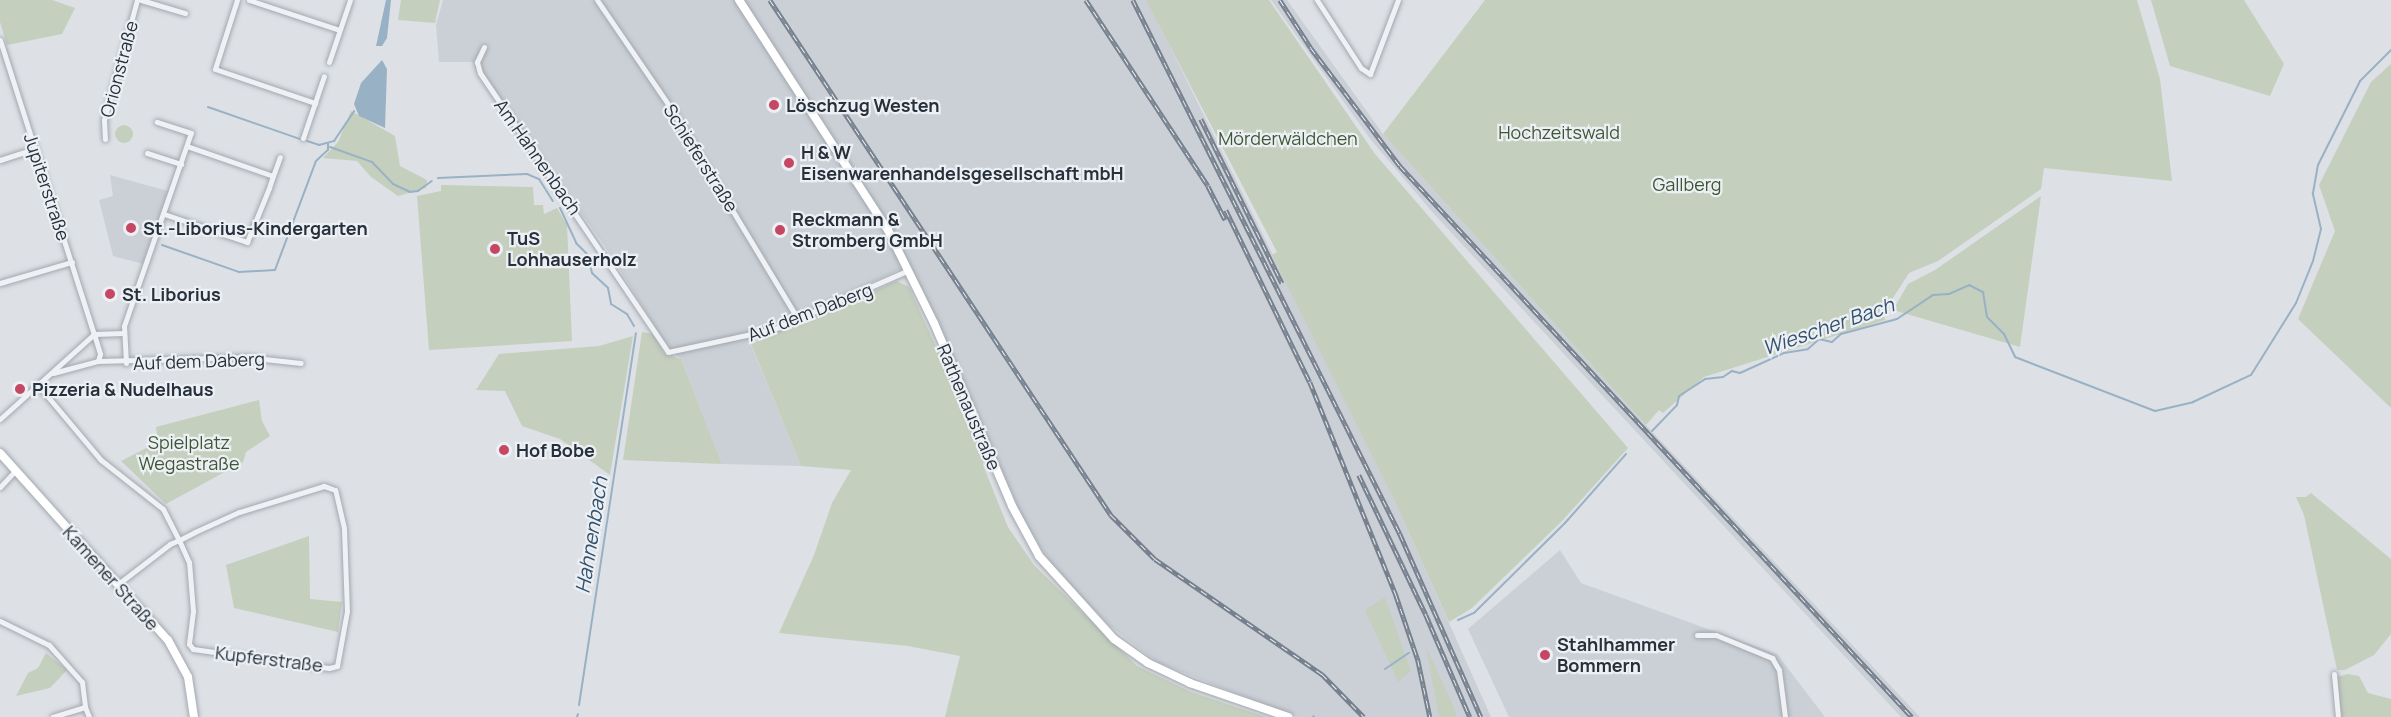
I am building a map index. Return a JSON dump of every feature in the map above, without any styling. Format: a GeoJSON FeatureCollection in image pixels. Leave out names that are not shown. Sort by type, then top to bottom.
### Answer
{"type":"FeatureCollection","features":[{"type":"Feature","properties":{"kind":"street","name":"Orionstraße"},"geometry":{"type":"LineString","coordinates":[[105,139],[105,120],[139,0],[185,13]]}},
{"type":"Feature","properties":{"kind":"street"},"geometry":{"type":"LineString","coordinates":[[237,0],[214,69],[315,103]]}},
{"type":"Feature","properties":{"kind":"street"},"geometry":{"type":"LineString","coordinates":[[249,0],[339,30]]}},
{"type":"Feature","properties":{"kind":"street"},"geometry":{"type":"LineString","coordinates":[[329,62],[350,0]]}},
{"type":"Feature","properties":{"kind":"street","name":"Schieferstraße"},"geometry":{"type":"LineString","coordinates":[[597,0],[682,126],[798,319]]}},
{"type":"Feature","properties":{"kind":"street","name":"Rathenaustraße"},"geometry":{"type":"LineString","coordinates":[[739,0],[888,230],[909,270],[1012,506],[1032,547],[1057,580],[1114,639],[1148,663],[1190,683],[1288,717]]}},
{"type":"Feature","properties":{"kind":"street"},"geometry":{"type":"LineString","coordinates":[[1317,0],[1364,71],[1374,72],[1398,0]]}},
{"type":"Feature","properties":{"kind":"street","name":"Jupiterstraße"},"geometry":{"type":"LineString","coordinates":[[0,40],[94,334]]}},
{"type":"Feature","properties":{"kind":"street","name":"Am Hahnenbach"},"geometry":{"type":"LineString","coordinates":[[484,47],[477,63],[480,73],[652,325]]}},
{"type":"Feature","properties":{"kind":"street"},"geometry":{"type":"LineString","coordinates":[[303,138],[324,76]]}},
{"type":"Feature","properties":{"kind":"street"},"geometry":{"type":"LineString","coordinates":[[126,363],[124,333],[191,133],[158,122]]}},
{"type":"Feature","properties":{"kind":"street"},"geometry":{"type":"LineString","coordinates":[[187,146],[273,176]]}},
{"type":"Feature","properties":{"kind":"street"},"geometry":{"type":"LineString","coordinates":[[0,160],[34,149]]}},
{"type":"Feature","properties":{"kind":"street"},"geometry":{"type":"LineString","coordinates":[[147,153],[181,164]]}},
{"type":"Feature","properties":{"kind":"street"},"geometry":{"type":"LineString","coordinates":[[164,214],[247,242],[280,157]]}},
{"type":"Feature","properties":{"kind":"street"},"geometry":{"type":"LineString","coordinates":[[0,284],[72,262]]}},
{"type":"Feature","properties":{"kind":"street","name":"Auf dem Daberg"},"geometry":{"type":"LineString","coordinates":[[652,325],[671,353],[752,336],[798,319],[909,270]]}},
{"type":"Feature","properties":{"kind":"street","name":"Auf dem Daberg"},"geometry":{"type":"LineString","coordinates":[[0,419],[94,334],[124,333]]}},
{"type":"Feature","properties":{"kind":"street"},"geometry":{"type":"LineString","coordinates":[[94,334],[100,354],[98,361]]}},
{"type":"Feature","properties":{"kind":"street","name":"Auf dem Daberg"},"geometry":{"type":"LineString","coordinates":[[53,373],[98,361],[126,363],[246,357],[301,363]]}},
{"type":"Feature","properties":{"kind":"street"},"geometry":{"type":"LineString","coordinates":[[38,385],[101,460],[163,509],[179,540],[118,584]]}},
{"type":"Feature","properties":{"kind":"street","name":"Kamener Straße"},"geometry":{"type":"LineString","coordinates":[[0,453],[118,584],[180,658],[188,677],[194,717]]}},
{"type":"Feature","properties":{"kind":"street"},"geometry":{"type":"LineString","coordinates":[[0,487],[15,471]]}},
{"type":"Feature","properties":{"kind":"street","name":"Kupferstraße"},"geometry":{"type":"LineString","coordinates":[[331,486],[337,495],[345,547],[346,611],[337,666],[330,668],[196,650],[189,644],[191,589],[189,562],[179,540],[239,512],[331,486]]}},
{"type":"Feature","properties":{"kind":"street"},"geometry":{"type":"LineString","coordinates":[[0,621],[35,637],[72,667],[82,682],[89,717]]}},
{"type":"Feature","properties":{"kind":"street"},"geometry":{"type":"LineString","coordinates":[[1697,635],[1716,636],[1772,658],[1779,670],[1785,717]]}},
{"type":"Feature","properties":{"kind":"street"},"geometry":{"type":"LineString","coordinates":[[2334,674],[2338,717]]}},
{"type":"Feature","properties":{"kind":"street"},"geometry":{"type":"LineString","coordinates":[[53,717],[86,707]]}},
{"type":"Feature","properties":{"kind":"shaded area"},"geometry":{"type":"Polygon","coordinates":[[[443,0],[1147,0],[1396,504],[1491,717],[1297,717],[1157,662],[1109,625],[1056,573],[1024,520],[909,265],[788,321],[750,331],[751,345],[801,466],[722,464],[681,359],[669,349],[605,246],[472,62],[439,62],[436,25],[443,0]]]}},
{"type":"Feature","properties":{"kind":"shaded area"},"geometry":{"type":"Polygon","coordinates":[[[1271,0],[1287,0],[1383,134],[1646,425],[1920,717],[1901,717],[1434,214],[1371,140],[1271,0]]]}},
{"type":"Feature","properties":{"kind":"shaded area","name":"St.-Liborius-Kindergarten"},"geometry":{"type":"Polygon","coordinates":[[[110,175],[168,191],[143,264],[113,256],[99,200],[113,196],[110,175]]]}},
{"type":"Feature","properties":{"kind":"shaded area"},"geometry":{"type":"Polygon","coordinates":[[[1560,550],[1581,583],[1777,654],[1825,717],[1509,717],[1468,629],[1560,550]]]}},
{"type":"Feature","properties":{"kind":"green space"},"geometry":{"type":"Polygon","coordinates":[[[0,0],[52,0],[75,8],[62,34],[7,45],[0,22],[0,0]]]}},
{"type":"Feature","properties":{"kind":"green space"},"geometry":{"type":"Polygon","coordinates":[[[401,0],[440,0],[435,23],[398,20],[401,0]]]}},
{"type":"Feature","properties":{"kind":"green space","name":"Mörderwäldchen"},"geometry":{"type":"Polygon","coordinates":[[[1146,0],[1269,0],[1375,154],[1628,448],[1562,521],[1472,608],[1449,622],[1396,504],[1272,255],[1277,252],[1146,0]]]}},
{"type":"Feature","properties":{"kind":"green space","name":"Gallberg"},"geometry":{"type":"Polygon","coordinates":[[[1485,0],[2137,0],[2160,79],[2172,181],[2044,168],[2041,189],[1938,261],[1909,273],[1891,301],[1883,304],[1885,320],[1704,377],[1663,413],[1659,410],[1646,425],[1383,134],[1485,0]]]}},
{"type":"Feature","properties":{"kind":"green space"},"geometry":{"type":"Polygon","coordinates":[[[2151,0],[2244,0],[2284,64],[2270,96],[2170,66],[2151,0]]]}},
{"type":"Feature","properties":{"kind":"green space"},"geometry":{"type":"Polygon","coordinates":[[[2391,64],[2391,408],[2298,319],[2335,231],[2319,185],[2371,82],[2391,64]]]}},
{"type":"Feature","properties":{"kind":"green space"},"geometry":{"type":"Polygon","coordinates":[[[351,111],[395,136],[400,166],[427,180],[426,188],[398,196],[371,177],[357,161],[323,158],[338,142],[351,111]]]}},
{"type":"Feature","properties":{"kind":"green space"},"geometry":{"type":"Polygon","coordinates":[[[120,125],[128,125],[133,130],[131,141],[120,143],[115,138],[115,130],[120,125]]]}},
{"type":"Feature","properties":{"kind":"green space","name":"TuS Lohhauserholz"},"geometry":{"type":"Polygon","coordinates":[[[441,185],[533,187],[534,205],[543,205],[544,214],[557,208],[567,225],[572,341],[429,350],[417,196],[441,191],[441,185]]]}},
{"type":"Feature","properties":{"kind":"green space"},"geometry":{"type":"Polygon","coordinates":[[[2041,196],[2020,347],[1893,310],[1908,284],[1935,270],[2041,196]]]}},
{"type":"Feature","properties":{"kind":"green space"},"geometry":{"type":"Polygon","coordinates":[[[897,281],[909,287],[985,455],[983,465],[1008,527],[1034,565],[1137,666],[1191,692],[1266,717],[945,717],[960,656],[908,646],[779,633],[814,555],[832,503],[851,470],[801,466],[751,344],[897,281]]]}},
{"type":"Feature","properties":{"kind":"green space"},"geometry":{"type":"Polygon","coordinates":[[[642,332],[653,334],[664,353],[681,359],[722,464],[623,460],[642,332]]]}},
{"type":"Feature","properties":{"kind":"green space"},"geometry":{"type":"Polygon","coordinates":[[[633,336],[610,475],[560,439],[522,426],[505,391],[476,390],[499,354],[599,346],[633,336]]]}},
{"type":"Feature","properties":{"kind":"green space","name":"Spielplatz Wegastraße"},"geometry":{"type":"Polygon","coordinates":[[[259,400],[262,421],[270,436],[246,452],[243,462],[166,504],[121,461],[158,442],[156,427],[259,400]]]}},
{"type":"Feature","properties":{"kind":"green space"},"geometry":{"type":"Polygon","coordinates":[[[2311,493],[2391,559],[2391,634],[2374,655],[2345,670],[2337,670],[2304,515],[2296,497],[2306,497],[2311,493]]]}},
{"type":"Feature","properties":{"kind":"green space"},"geometry":{"type":"Polygon","coordinates":[[[309,536],[310,599],[342,602],[338,632],[234,608],[226,565],[309,536]]]}},
{"type":"Feature","properties":{"kind":"green space"},"geometry":{"type":"Polygon","coordinates":[[[1385,597],[1411,671],[1398,682],[1365,610],[1385,597]]]}},
{"type":"Feature","properties":{"kind":"green space"},"geometry":{"type":"Polygon","coordinates":[[[1426,647],[1452,703],[1457,717],[1439,717],[1426,647]]]}},
{"type":"Feature","properties":{"kind":"green space"},"geometry":{"type":"Polygon","coordinates":[[[46,653],[67,670],[50,688],[16,696],[28,673],[38,668],[46,653]]]}},
{"type":"Feature","properties":{"kind":"green space"},"geometry":{"type":"Polygon","coordinates":[[[2348,674],[2359,676],[2368,693],[2391,699],[2391,717],[2340,717],[2337,677],[2348,674]]]}},
{"type":"Feature","properties":{"kind":"water"},"geometry":{"type":"Polygon","coordinates":[[[386,0],[391,0],[387,38],[382,46],[376,46],[386,0]]]}},
{"type":"Feature","properties":{"kind":"water"},"geometry":{"type":"Polygon","coordinates":[[[382,60],[387,69],[385,128],[359,116],[354,104],[361,83],[382,60]]]}},
{"type":"Feature","properties":{"kind":"waterway","name":"Wiescher Bach"},"geometry":{"type":"LineString","coordinates":[[1652,431],[1677,405],[1679,396],[1705,379],[1723,377],[1732,371],[1740,373],[1784,353],[1808,349],[1819,339],[1832,342],[1841,334],[1897,319],[1933,295],[1949,294],[1969,285],[1983,292],[1987,317],[2004,334],[2015,357],[2155,411],[2193,402],[2251,375],[2296,303],[2313,261],[2321,229],[2313,193],[2318,165],[2360,81],[2391,50]]}},
{"type":"Feature","properties":{"kind":"waterway"},"geometry":{"type":"LineString","coordinates":[[208,107],[300,139]]}},
{"type":"Feature","properties":{"kind":"waterway"},"geometry":{"type":"LineString","coordinates":[[307,141],[319,145],[334,141],[354,111]]}},
{"type":"Feature","properties":{"kind":"waterway"},"geometry":{"type":"LineString","coordinates":[[162,245],[239,272],[275,270],[316,161],[328,150],[328,144]]}},
{"type":"Feature","properties":{"kind":"waterway","name":"Hahnenbach"},"geometry":{"type":"LineString","coordinates":[[330,147],[372,162],[393,184],[410,192],[418,191],[432,181]]}},
{"type":"Feature","properties":{"kind":"waterway","name":"Hahnenbach"},"geometry":{"type":"LineString","coordinates":[[438,178],[527,174],[539,179],[553,201]]}},
{"type":"Feature","properties":{"kind":"waterway","name":"Hahnenbach"},"geometry":{"type":"LineString","coordinates":[[560,208],[576,243],[587,254],[592,273],[608,288],[611,304],[627,314],[634,326]]}},
{"type":"Feature","properties":{"kind":"waterway","name":"Hahnenbach"},"geometry":{"type":"LineString","coordinates":[[579,705],[636,333]]}},
{"type":"Feature","properties":{"kind":"waterway","name":"Wiescher Bach"},"geometry":{"type":"LineString","coordinates":[[1458,620],[1474,613],[1565,523],[1626,454]]}},
{"type":"Feature","properties":{"kind":"waterway","name":"Wiescher Bach"},"geometry":{"type":"LineString","coordinates":[[1385,669],[1409,653]]}},
{"type":"Feature","properties":{"kind":"railway"},"geometry":{"type":"LineString","coordinates":[[770,0],[1111,515],[1155,559],[1322,674],[1364,717]]}},
{"type":"Feature","properties":{"kind":"railway"},"geometry":{"type":"LineString","coordinates":[[1086,0],[1208,186],[1225,220]]}},
{"type":"Feature","properties":{"kind":"railway"},"geometry":{"type":"LineString","coordinates":[[1133,0],[1400,534],[1481,717]]}},
{"type":"Feature","properties":{"kind":"railway"},"geometry":{"type":"LineString","coordinates":[[1280,0],[1311,48],[1400,166],[1912,717]]}},
{"type":"Feature","properties":{"kind":"railway"},"geometry":{"type":"LineString","coordinates":[[1201,119],[1282,283]]}},
{"type":"Feature","properties":{"kind":"railway"},"geometry":{"type":"LineString","coordinates":[[1226,210],[1310,382],[1396,595],[1418,660],[1430,717]]}},
{"type":"Feature","properties":{"kind":"railway"},"geometry":{"type":"LineString","coordinates":[[1359,475],[1426,615],[1470,717]]}},
{"type":"Feature","properties":{"kind":"place","name":"Löschzug Westen"},"geometry":{"type":"Point","coordinates":[774,105]}},
{"type":"Feature","properties":{"kind":"place","name":"H & W Eisenwarenhandelsgesellschaft mbH"},"geometry":{"type":"Point","coordinates":[789,163]}},
{"type":"Feature","properties":{"kind":"place","name":"St.-Liborius-Kindergarten"},"geometry":{"type":"Point","coordinates":[131,228]}},
{"type":"Feature","properties":{"kind":"place","name":"Reckmann & Stromberg GmbH"},"geometry":{"type":"Point","coordinates":[780,230]}},
{"type":"Feature","properties":{"kind":"place","name":"TuS Lohhauserholz"},"geometry":{"type":"Point","coordinates":[495,249]}},
{"type":"Feature","properties":{"kind":"place","name":"St. Liborius"},"geometry":{"type":"Point","coordinates":[110,294]}},
{"type":"Feature","properties":{"kind":"place","name":"Pizzeria & Nudelhaus"},"geometry":{"type":"Point","coordinates":[20,389]}},
{"type":"Feature","properties":{"kind":"place","name":"Hof Bobe"},"geometry":{"type":"Point","coordinates":[504,450]}},
{"type":"Feature","properties":{"kind":"place","name":"Stahlhammer Bommern"},"geometry":{"type":"Point","coordinates":[1545,655]}},
{"type":"Feature","properties":{"kind":"park label","name":"Hochzeitswald"},"geometry":{"type":"Point","coordinates":[1559,132]}}]}
